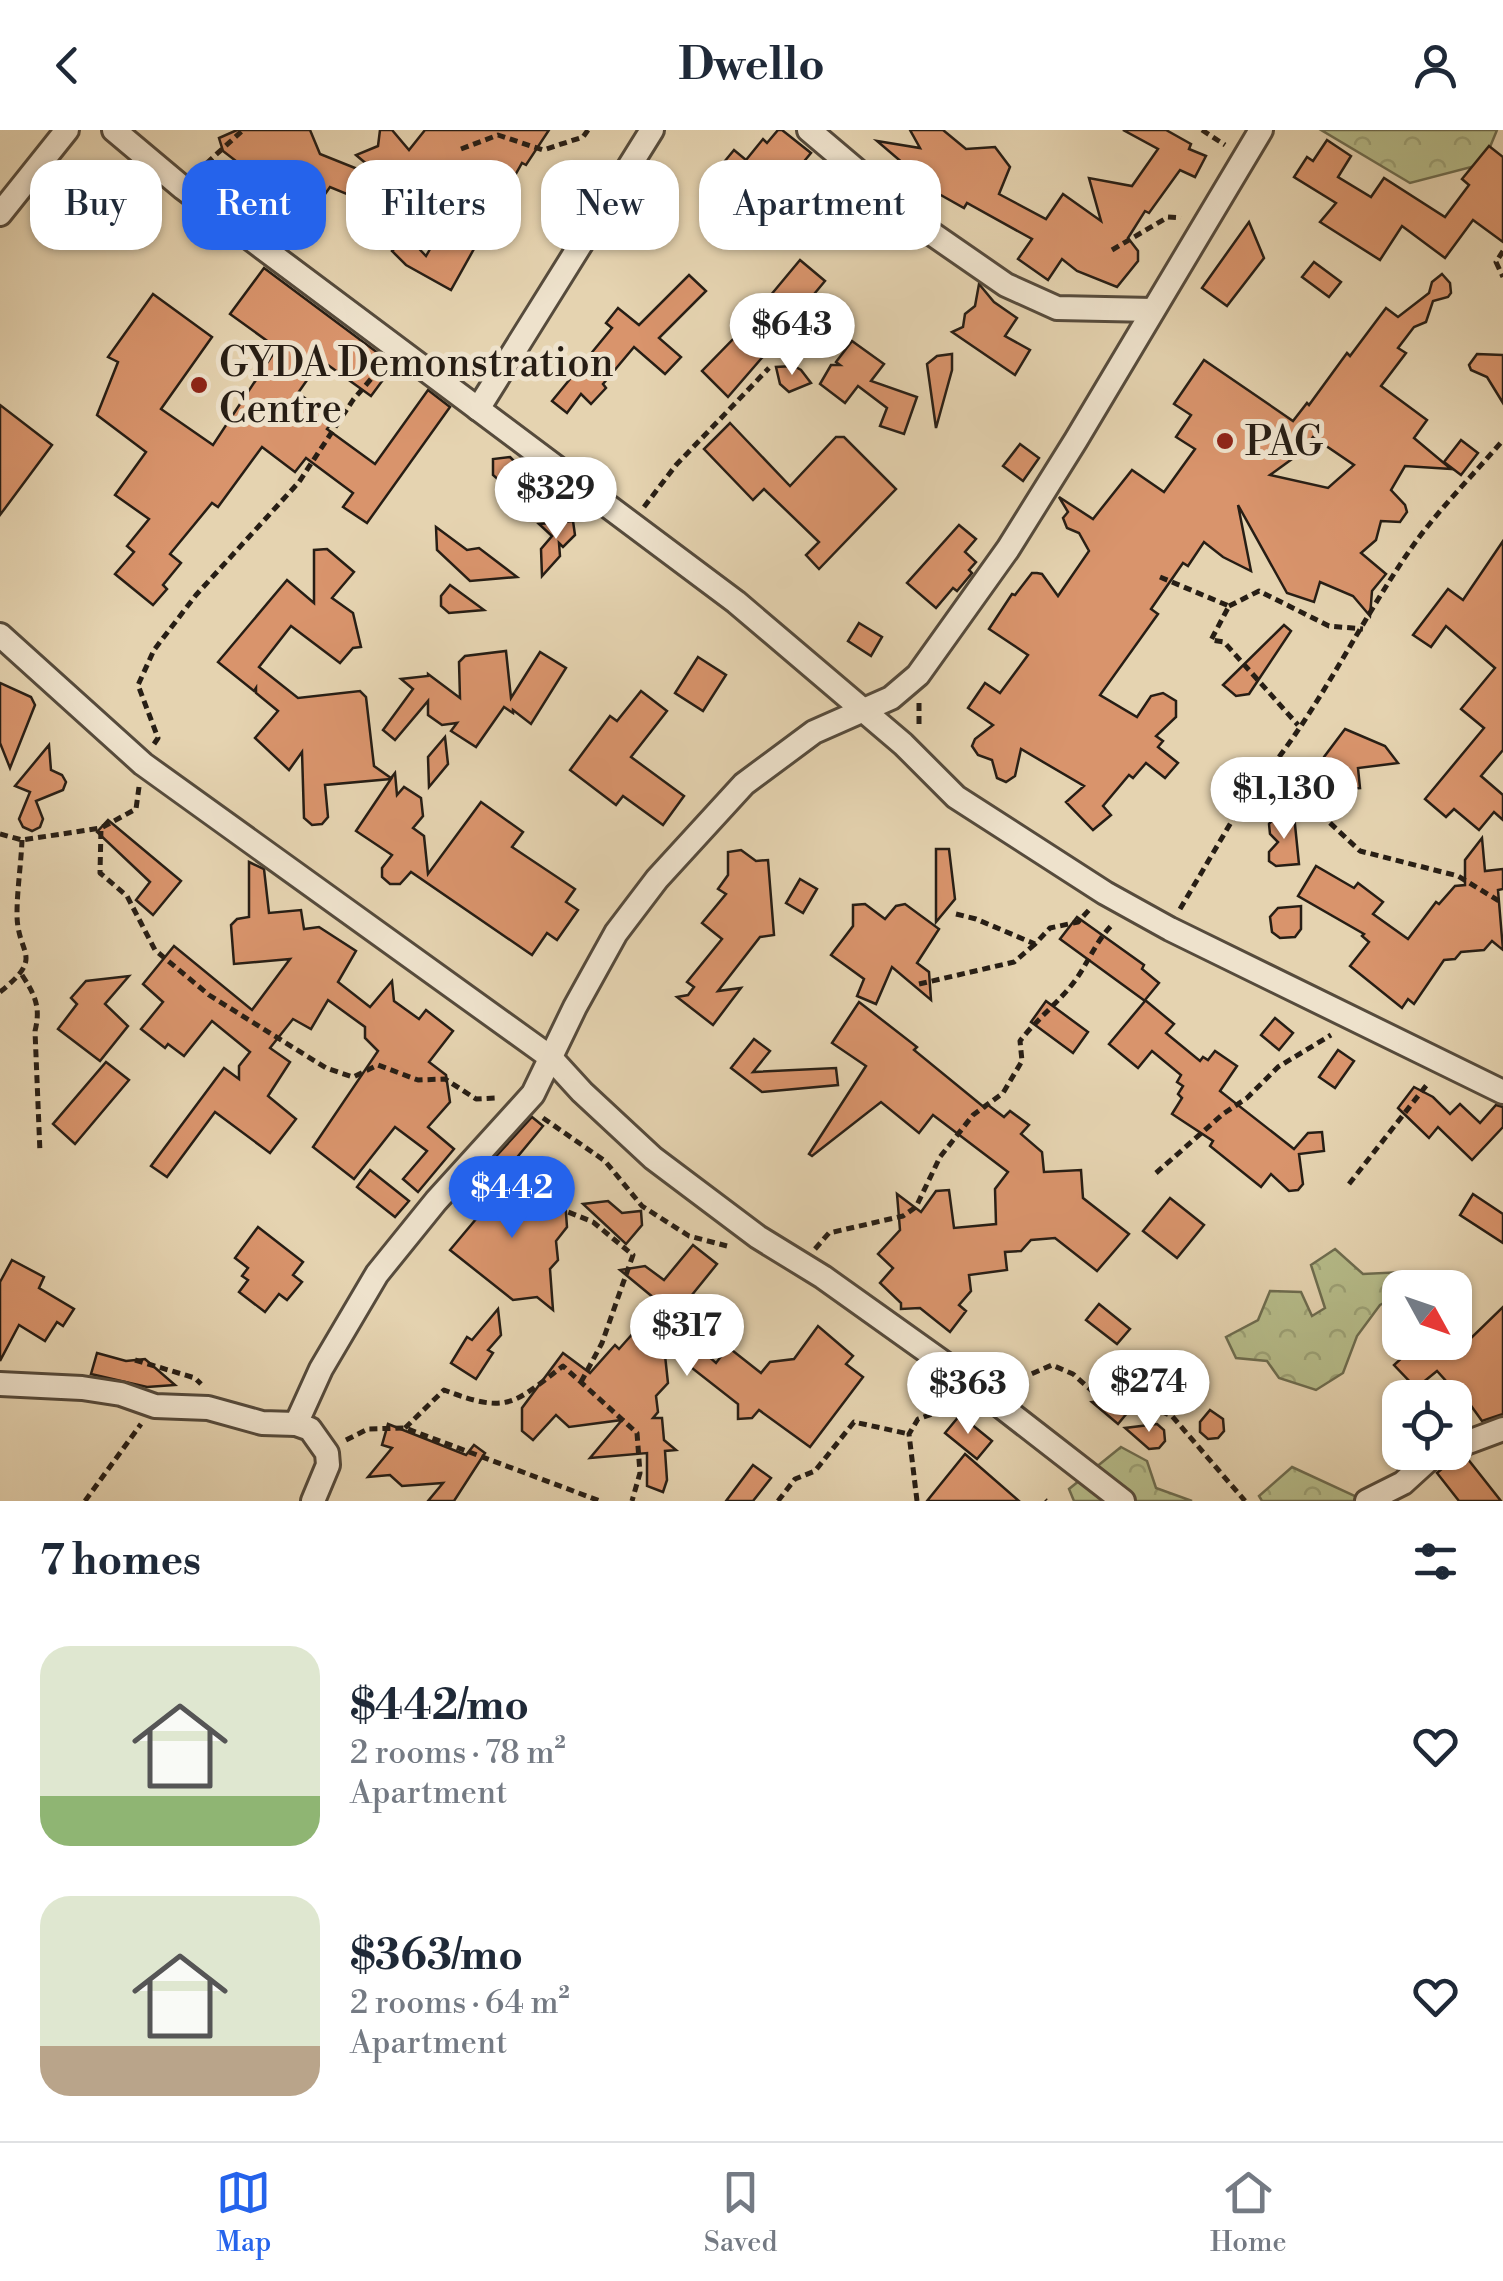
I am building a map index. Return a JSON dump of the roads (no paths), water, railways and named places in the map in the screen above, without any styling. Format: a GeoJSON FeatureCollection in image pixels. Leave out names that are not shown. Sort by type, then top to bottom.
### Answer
{"type":"FeatureCollection","features":[{"type":"Feature","properties":{"kind":"street"},"geometry":{"type":"LineString","coordinates":[[0,214],[67,130]]}},
{"type":"Feature","properties":{"kind":"street"},"geometry":{"type":"LineString","coordinates":[[114,130],[183,188],[736,602],[902,744],[956,797],[1104,893],[1170,929],[1503,1092]]}},
{"type":"Feature","properties":{"kind":"street"},"geometry":{"type":"LineString","coordinates":[[478,408],[652,130]]}},
{"type":"Feature","properties":{"kind":"street"},"geometry":{"type":"LineString","coordinates":[[809,130],[928,231],[1006,285],[1057,308],[1154,310]]}},
{"type":"Feature","properties":{"kind":"street"},"geometry":{"type":"LineString","coordinates":[[296,1424],[321,1369],[378,1274],[436,1201],[529,1100],[616,932],[696,835],[744,784],[814,732],[892,698],[918,675],[1008,549],[1261,130]]}},
{"type":"Feature","properties":{"kind":"street"},"geometry":{"type":"LineString","coordinates":[[0,635],[144,764],[550,1056],[582,1092],[654,1158],[758,1238],[823,1277],[985,1394],[1123,1501]]}},
{"type":"Feature","properties":{"kind":"street"},"geometry":{"type":"LineString","coordinates":[[0,1384],[82,1388],[121,1394],[155,1406],[208,1408],[262,1423],[296,1424],[310,1429],[327,1453],[324,1480],[313,1501]]}},
{"type":"Feature","properties":{"kind":"street"},"geometry":{"type":"LineString","coordinates":[[1472,1440],[1503,1429]]}},
{"type":"Feature","properties":{"kind":"street"},"geometry":{"type":"LineString","coordinates":[[1367,1501],[1402,1483],[1417,1470]]}},
{"type":"Feature","properties":{"kind":"place","name":"GYDA Demonstration Centre"},"geometry":{"type":"Point","coordinates":[199,385]}},
{"type":"Feature","properties":{"kind":"place","name":"PAG"},"geometry":{"type":"Point","coordinates":[1225,441]}}]}
